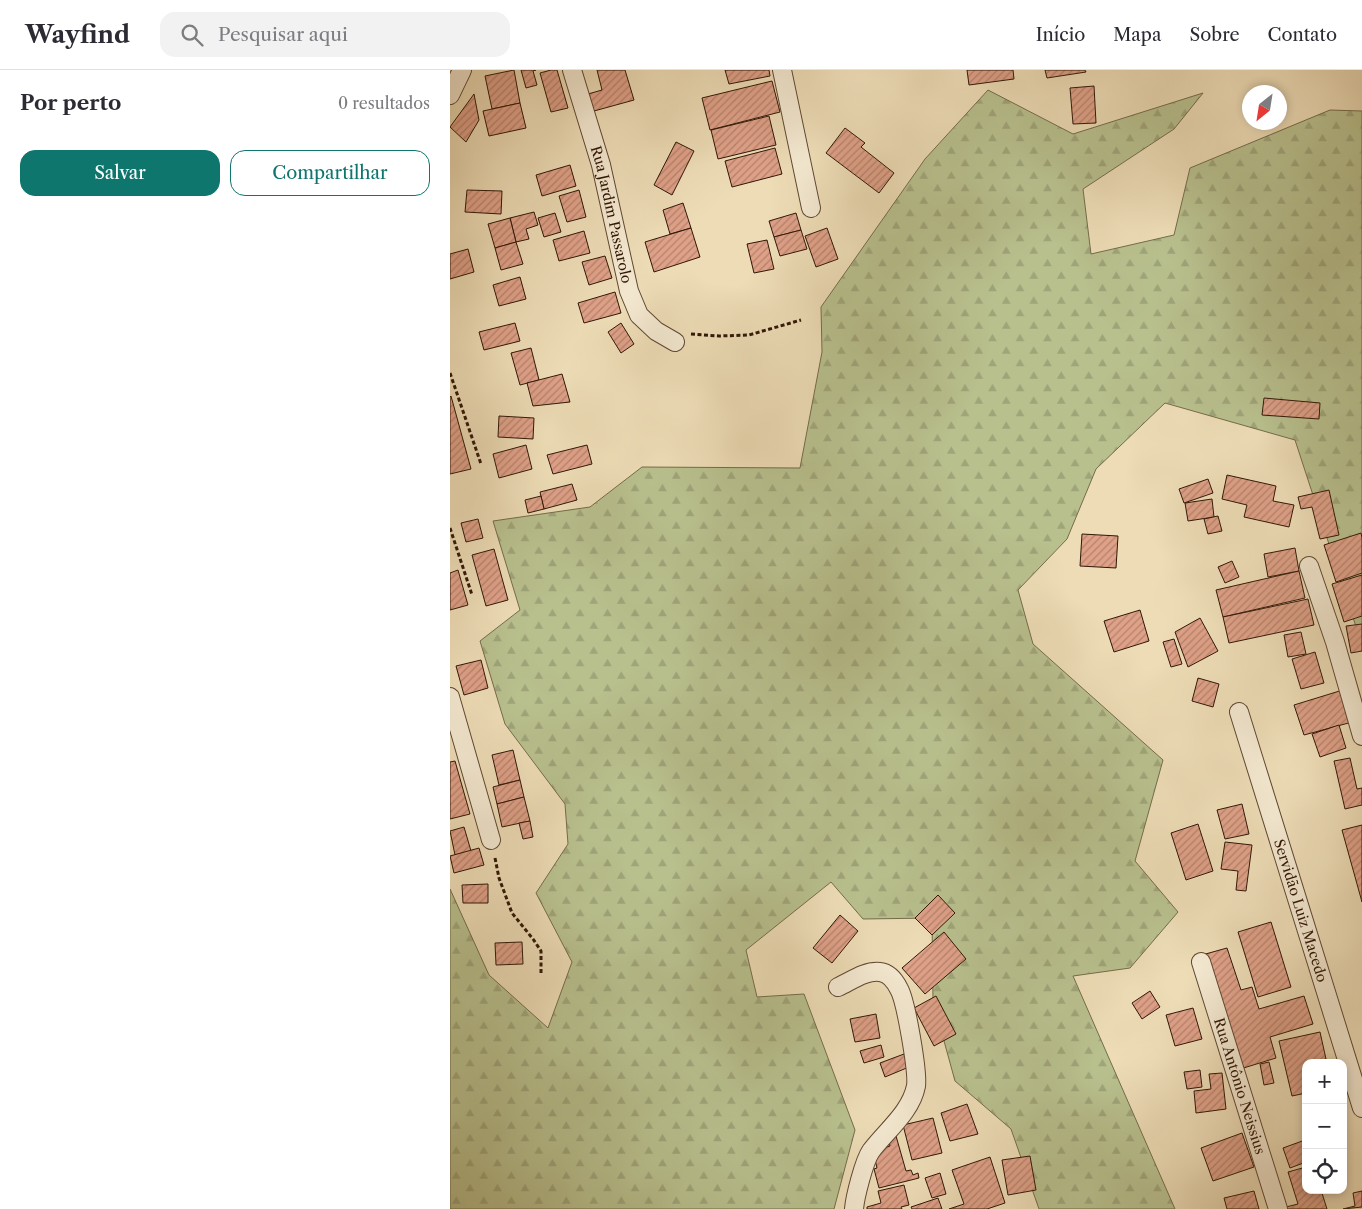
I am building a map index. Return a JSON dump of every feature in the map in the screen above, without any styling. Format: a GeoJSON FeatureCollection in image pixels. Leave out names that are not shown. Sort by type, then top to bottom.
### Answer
{"type":"FeatureCollection","features":[{"type":"Feature","properties":{"kind":"street","name":"Rua Jardim Passarolo"},"geometry":{"type":"LineString","coordinates":[[572,70],[601,165],[629,291],[639,315],[656,331],[675,342]]}},
{"type":"Feature","properties":{"kind":"street"},"geometry":{"type":"LineString","coordinates":[[782,70],[812,208]]}},
{"type":"Feature","properties":{"kind":"street"},"geometry":{"type":"LineString","coordinates":[[1309,566],[1362,736]]}},
{"type":"Feature","properties":{"kind":"street"},"geometry":{"type":"LineString","coordinates":[[450,696],[491,840]]}},
{"type":"Feature","properties":{"kind":"street","name":"Servidão Luiz Macedo"},"geometry":{"type":"LineString","coordinates":[[1239,712],[1362,1108]]}},
{"type":"Feature","properties":{"kind":"street","name":"Rua Antônio Neissius"},"geometry":{"type":"LineString","coordinates":[[1201,962],[1278,1209]]}},
{"type":"Feature","properties":{"kind":"street"},"geometry":{"type":"LineString","coordinates":[[838,987],[869,972],[882,972],[893,978],[900,991],[915,1064],[916,1086],[910,1101],[900,1117],[870,1153],[854,1199],[854,1209]]}},
{"type":"Feature","properties":{"kind":"path"},"geometry":{"type":"LineString","coordinates":[[656,331],[741,336],[801,320]]}},
{"type":"Feature","properties":{"kind":"path"},"geometry":{"type":"LineString","coordinates":[[450,373],[481,464]]}},
{"type":"Feature","properties":{"kind":"path"},"geometry":{"type":"LineString","coordinates":[[450,528],[472,595]]}},
{"type":"Feature","properties":{"kind":"path"},"geometry":{"type":"LineString","coordinates":[[491,840],[500,878],[512,913],[541,951],[542,974]]}},
{"type":"Feature","properties":{"kind":"green space"},"geometry":{"type":"Polygon","coordinates":[[[988,90],[1073,134],[1203,93],[1174,129],[1083,189],[1091,254],[1174,235],[1190,168],[1282,130],[1287,130],[1287,128],[1330,110],[1362,111],[1362,645],[1295,440],[1165,403],[1096,469],[1067,539],[1018,590],[1033,644],[1163,760],[1135,861],[1178,912],[1130,968],[1073,976],[1175,1209],[1039,1209],[1011,1129],[955,1081],[933,1001],[932,918],[863,919],[831,882],[746,950],[757,997],[804,994],[855,1130],[834,1209],[450,1209],[450,889],[489,975],[548,1028],[572,962],[536,893],[568,844],[565,804],[505,724],[480,641],[520,610],[493,521],[590,507],[642,467],[800,468],[822,352],[821,307],[925,159],[988,90]]]}},
{"type":"Feature","properties":{"kind":"building"},"geometry":{"type":"Polygon","coordinates":[[[514,70],[520,103],[492,109],[485,76],[514,70]]]}},
{"type":"Feature","properties":{"kind":"building"},"geometry":{"type":"Polygon","coordinates":[[[521,70],[536,70],[533,71],[537,85],[526,88],[521,70]]]}},
{"type":"Feature","properties":{"kind":"building"},"geometry":{"type":"Polygon","coordinates":[[[557,70],[568,108],[551,112],[540,73],[557,70]]]}},
{"type":"Feature","properties":{"kind":"building"},"geometry":{"type":"Polygon","coordinates":[[[597,70],[625,70],[634,100],[594,111],[588,94],[602,90],[597,70]]]}},
{"type":"Feature","properties":{"kind":"building"},"geometry":{"type":"Polygon","coordinates":[[[725,70],[769,70],[770,76],[729,84],[725,70]]]}},
{"type":"Feature","properties":{"kind":"building"},"geometry":{"type":"Polygon","coordinates":[[[967,70],[1013,70],[1014,79],[969,85],[967,70]]]}},
{"type":"Feature","properties":{"kind":"building"},"geometry":{"type":"Polygon","coordinates":[[[1045,70],[1085,70],[1086,72],[1047,78],[1045,70]]]}},
{"type":"Feature","properties":{"kind":"building"},"geometry":{"type":"Polygon","coordinates":[[[772,81],[780,112],[710,130],[702,98],[772,81]]]}},
{"type":"Feature","properties":{"kind":"building"},"geometry":{"type":"Polygon","coordinates":[[[1094,86],[1096,123],[1073,124],[1070,88],[1094,86]]]}},
{"type":"Feature","properties":{"kind":"building"},"geometry":{"type":"Polygon","coordinates":[[[474,94],[479,120],[466,142],[450,127],[474,94]]]}},
{"type":"Feature","properties":{"kind":"building"},"geometry":{"type":"Polygon","coordinates":[[[520,103],[526,128],[489,136],[483,111],[520,103]]]}},
{"type":"Feature","properties":{"kind":"building"},"geometry":{"type":"Polygon","coordinates":[[[769,116],[776,145],[718,159],[711,130],[769,116]]]}},
{"type":"Feature","properties":{"kind":"building"},"geometry":{"type":"Polygon","coordinates":[[[845,128],[865,143],[861,147],[894,173],[879,193],[826,153],[845,128]]]}},
{"type":"Feature","properties":{"kind":"building"},"geometry":{"type":"Polygon","coordinates":[[[676,142],[694,151],[672,195],[654,185],[676,142]]]}},
{"type":"Feature","properties":{"kind":"building"},"geometry":{"type":"Polygon","coordinates":[[[775,148],[782,174],[732,187],[725,161],[775,148]]]}},
{"type":"Feature","properties":{"kind":"building"},"geometry":{"type":"Polygon","coordinates":[[[570,165],[576,186],[542,196],[536,175],[570,165]]]}},
{"type":"Feature","properties":{"kind":"building"},"geometry":{"type":"Polygon","coordinates":[[[467,190],[502,191],[501,214],[465,212],[467,190]]]}},
{"type":"Feature","properties":{"kind":"building"},"geometry":{"type":"Polygon","coordinates":[[[579,190],[586,217],[567,222],[559,196],[579,190]]]}},
{"type":"Feature","properties":{"kind":"building"},"geometry":{"type":"Polygon","coordinates":[[[683,203],[691,228],[670,234],[663,210],[683,203]]]}},
{"type":"Feature","properties":{"kind":"building"},"geometry":{"type":"Polygon","coordinates":[[[534,212],[538,225],[526,229],[529,239],[516,242],[510,218],[534,212]]]}},
{"type":"Feature","properties":{"kind":"building"},"geometry":{"type":"Polygon","coordinates":[[[555,213],[561,232],[544,237],[538,218],[555,213]]]}},
{"type":"Feature","properties":{"kind":"building"},"geometry":{"type":"Polygon","coordinates":[[[796,213],[801,230],[774,237],[769,221],[796,213]]]}},
{"type":"Feature","properties":{"kind":"building"},"geometry":{"type":"Polygon","coordinates":[[[510,218],[516,242],[495,248],[488,224],[510,218]]]}},
{"type":"Feature","properties":{"kind":"building"},"geometry":{"type":"Polygon","coordinates":[[[691,228],[700,257],[654,272],[645,242],[691,228]]]}},
{"type":"Feature","properties":{"kind":"building"},"geometry":{"type":"Polygon","coordinates":[[[827,228],[838,259],[816,267],[805,236],[827,228]]]}},
{"type":"Feature","properties":{"kind":"building"},"geometry":{"type":"Polygon","coordinates":[[[801,230],[807,249],[780,256],[774,237],[801,230]]]}},
{"type":"Feature","properties":{"kind":"building"},"geometry":{"type":"Polygon","coordinates":[[[584,231],[590,253],[559,261],[553,240],[584,231]]]}},
{"type":"Feature","properties":{"kind":"building"},"geometry":{"type":"Polygon","coordinates":[[[767,240],[774,269],[754,273],[747,244],[767,240]]]}},
{"type":"Feature","properties":{"kind":"building"},"geometry":{"type":"Polygon","coordinates":[[[516,242],[523,264],[501,270],[495,248],[516,242]]]}},
{"type":"Feature","properties":{"kind":"building"},"geometry":{"type":"Polygon","coordinates":[[[468,249],[474,272],[450,279],[450,254],[468,249]]]}},
{"type":"Feature","properties":{"kind":"building"},"geometry":{"type":"Polygon","coordinates":[[[605,256],[612,278],[589,285],[582,262],[605,256]]]}},
{"type":"Feature","properties":{"kind":"building"},"geometry":{"type":"Polygon","coordinates":[[[520,277],[526,299],[499,306],[493,285],[520,277]]]}},
{"type":"Feature","properties":{"kind":"building"},"geometry":{"type":"Polygon","coordinates":[[[615,292],[621,313],[584,323],[578,303],[615,292]]]}},
{"type":"Feature","properties":{"kind":"building"},"geometry":{"type":"Polygon","coordinates":[[[515,323],[520,341],[484,350],[479,332],[515,323]]]}},
{"type":"Feature","properties":{"kind":"building"},"geometry":{"type":"Polygon","coordinates":[[[621,323],[634,344],[621,353],[608,332],[621,323]]]}},
{"type":"Feature","properties":{"kind":"building"},"geometry":{"type":"Polygon","coordinates":[[[531,348],[539,380],[520,385],[511,353],[531,348]]]}},
{"type":"Feature","properties":{"kind":"building"},"geometry":{"type":"Polygon","coordinates":[[[562,374],[570,402],[533,406],[527,383],[562,374]]]}},
{"type":"Feature","properties":{"kind":"building"},"geometry":{"type":"Polygon","coordinates":[[[450,397],[471,469],[450,474],[450,397]]]}},
{"type":"Feature","properties":{"kind":"building"},"geometry":{"type":"Polygon","coordinates":[[[1264,398],[1320,403],[1319,419],[1262,415],[1264,398]]]}},
{"type":"Feature","properties":{"kind":"building"},"geometry":{"type":"Polygon","coordinates":[[[499,416],[534,418],[533,439],[498,437],[499,416]]]}},
{"type":"Feature","properties":{"kind":"building"},"geometry":{"type":"Polygon","coordinates":[[[526,445],[532,469],[499,478],[493,454],[526,445]]]}},
{"type":"Feature","properties":{"kind":"building"},"geometry":{"type":"Polygon","coordinates":[[[587,445],[592,464],[553,474],[547,455],[587,445]]]}},
{"type":"Feature","properties":{"kind":"building"},"geometry":{"type":"Polygon","coordinates":[[[1227,475],[1276,486],[1273,501],[1294,505],[1289,527],[1244,517],[1247,505],[1222,499],[1227,475]]]}},
{"type":"Feature","properties":{"kind":"building"},"geometry":{"type":"Polygon","coordinates":[[[1208,479],[1213,493],[1184,503],[1179,489],[1208,479]]]}},
{"type":"Feature","properties":{"kind":"building"},"geometry":{"type":"Polygon","coordinates":[[[572,484],[577,500],[544,509],[540,492],[572,484]]]}},
{"type":"Feature","properties":{"kind":"building"},"geometry":{"type":"Polygon","coordinates":[[[1329,490],[1339,535],[1320,539],[1312,507],[1301,509],[1298,497],[1329,490]]]}},
{"type":"Feature","properties":{"kind":"building"},"geometry":{"type":"Polygon","coordinates":[[[541,496],[544,509],[528,513],[525,500],[541,496]]]}},
{"type":"Feature","properties":{"kind":"building"},"geometry":{"type":"Polygon","coordinates":[[[1212,499],[1214,517],[1188,521],[1185,503],[1212,499]]]}},
{"type":"Feature","properties":{"kind":"building"},"geometry":{"type":"Polygon","coordinates":[[[1218,516],[1222,531],[1208,534],[1204,519],[1218,516]]]}},
{"type":"Feature","properties":{"kind":"building"},"geometry":{"type":"Polygon","coordinates":[[[478,519],[483,538],[466,542],[461,523],[478,519]]]}},
{"type":"Feature","properties":{"kind":"building"},"geometry":{"type":"Polygon","coordinates":[[[1361,533],[1362,573],[1336,582],[1324,545],[1361,533]]]}},
{"type":"Feature","properties":{"kind":"building"},"geometry":{"type":"Polygon","coordinates":[[[1082,534],[1118,536],[1116,568],[1080,566],[1082,534]]]}},
{"type":"Feature","properties":{"kind":"building"},"geometry":{"type":"Polygon","coordinates":[[[1295,548],[1299,571],[1268,577],[1264,554],[1295,548]]]}},
{"type":"Feature","properties":{"kind":"building"},"geometry":{"type":"Polygon","coordinates":[[[494,549],[508,600],[486,606],[472,555],[494,549]]]}},
{"type":"Feature","properties":{"kind":"building"},"geometry":{"type":"Polygon","coordinates":[[[1232,561],[1239,577],[1225,583],[1218,567],[1232,561]]]}},
{"type":"Feature","properties":{"kind":"building"},"geometry":{"type":"Polygon","coordinates":[[[458,570],[468,605],[450,610],[450,573],[458,570]]]}},
{"type":"Feature","properties":{"kind":"building"},"geometry":{"type":"Polygon","coordinates":[[[1299,571],[1305,598],[1223,617],[1216,590],[1299,571]]]}},
{"type":"Feature","properties":{"kind":"building"},"geometry":{"type":"Polygon","coordinates":[[[1362,575],[1362,616],[1344,622],[1332,584],[1362,575]]]}},
{"type":"Feature","properties":{"kind":"building"},"geometry":{"type":"Polygon","coordinates":[[[1308,599],[1314,625],[1229,643],[1223,617],[1308,599]]]}},
{"type":"Feature","properties":{"kind":"building"},"geometry":{"type":"Polygon","coordinates":[[[1140,610],[1149,641],[1114,652],[1104,621],[1140,610]]]}},
{"type":"Feature","properties":{"kind":"building"},"geometry":{"type":"Polygon","coordinates":[[[1200,618],[1218,651],[1188,667],[1175,632],[1200,618]]]}},
{"type":"Feature","properties":{"kind":"building"},"geometry":{"type":"Polygon","coordinates":[[[1362,624],[1362,651],[1351,653],[1346,626],[1362,624]]]}},
{"type":"Feature","properties":{"kind":"building"},"geometry":{"type":"Polygon","coordinates":[[[1301,632],[1306,654],[1288,657],[1284,635],[1301,632]]]}},
{"type":"Feature","properties":{"kind":"building"},"geometry":{"type":"Polygon","coordinates":[[[1174,639],[1182,664],[1171,667],[1163,642],[1174,639]]]}},
{"type":"Feature","properties":{"kind":"building"},"geometry":{"type":"Polygon","coordinates":[[[1315,652],[1324,683],[1301,689],[1292,659],[1315,652]]]}},
{"type":"Feature","properties":{"kind":"building"},"geometry":{"type":"Polygon","coordinates":[[[481,660],[488,688],[464,695],[456,666],[481,660]]]}},
{"type":"Feature","properties":{"kind":"building"},"geometry":{"type":"Polygon","coordinates":[[[1198,678],[1219,684],[1213,707],[1192,701],[1198,678]]]}},
{"type":"Feature","properties":{"kind":"building"},"geometry":{"type":"Polygon","coordinates":[[[1346,689],[1356,721],[1304,735],[1294,705],[1346,689]]]}},
{"type":"Feature","properties":{"kind":"building"},"geometry":{"type":"Polygon","coordinates":[[[1339,725],[1346,748],[1320,757],[1312,734],[1339,725]]]}},
{"type":"Feature","properties":{"kind":"building"},"geometry":{"type":"Polygon","coordinates":[[[513,750],[520,780],[499,785],[492,755],[513,750]]]}},
{"type":"Feature","properties":{"kind":"building"},"geometry":{"type":"Polygon","coordinates":[[[1350,758],[1357,789],[1362,788],[1362,805],[1345,809],[1334,761],[1350,758]]]}},
{"type":"Feature","properties":{"kind":"building"},"geometry":{"type":"Polygon","coordinates":[[[455,761],[470,814],[450,819],[450,762],[455,761]]]}},
{"type":"Feature","properties":{"kind":"building"},"geometry":{"type":"Polygon","coordinates":[[[520,780],[524,797],[497,804],[493,787],[520,780]]]}},
{"type":"Feature","properties":{"kind":"building"},"geometry":{"type":"Polygon","coordinates":[[[524,797],[530,821],[502,827],[497,804],[524,797]]]}},
{"type":"Feature","properties":{"kind":"building"},"geometry":{"type":"Polygon","coordinates":[[[1242,804],[1249,834],[1225,839],[1217,810],[1242,804]]]}},
{"type":"Feature","properties":{"kind":"building"},"geometry":{"type":"Polygon","coordinates":[[[530,821],[533,837],[523,839],[519,823],[530,821]]]}},
{"type":"Feature","properties":{"kind":"building"},"geometry":{"type":"Polygon","coordinates":[[[1198,824],[1213,871],[1186,880],[1171,833],[1198,824]]]}},
{"type":"Feature","properties":{"kind":"building"},"geometry":{"type":"Polygon","coordinates":[[[1362,825],[1362,902],[1342,830],[1362,825]]]}},
{"type":"Feature","properties":{"kind":"building"},"geometry":{"type":"Polygon","coordinates":[[[464,827],[471,851],[455,855],[450,831],[464,827]]]}},
{"type":"Feature","properties":{"kind":"building"},"geometry":{"type":"Polygon","coordinates":[[[1225,842],[1252,845],[1246,891],[1236,890],[1238,871],[1221,869],[1225,842]]]}},
{"type":"Feature","properties":{"kind":"building"},"geometry":{"type":"Polygon","coordinates":[[[479,848],[484,865],[454,873],[450,856],[479,848]]]}},
{"type":"Feature","properties":{"kind":"building"},"geometry":{"type":"Polygon","coordinates":[[[488,884],[488,903],[463,903],[462,885],[488,884]]]}},
{"type":"Feature","properties":{"kind":"building"},"geometry":{"type":"Polygon","coordinates":[[[938,895],[955,913],[932,935],[915,918],[938,895]]]}},
{"type":"Feature","properties":{"kind":"building"},"geometry":{"type":"Polygon","coordinates":[[[840,915],[858,931],[832,963],[813,948],[840,915]]]}},
{"type":"Feature","properties":{"kind":"building"},"geometry":{"type":"Polygon","coordinates":[[[1271,922],[1291,987],[1258,997],[1238,932],[1271,922]]]}},
{"type":"Feature","properties":{"kind":"building"},"geometry":{"type":"Polygon","coordinates":[[[944,932],[966,959],[925,994],[902,968],[944,932]]]}},
{"type":"Feature","properties":{"kind":"building"},"geometry":{"type":"Polygon","coordinates":[[[522,942],[523,964],[496,965],[495,943],[522,942]]]}},
{"type":"Feature","properties":{"kind":"building"},"geometry":{"type":"Polygon","coordinates":[[[1227,948],[1241,990],[1252,987],[1259,1009],[1304,996],[1313,1024],[1270,1037],[1276,1058],[1237,1070],[1202,955],[1227,948]]]}},
{"type":"Feature","properties":{"kind":"building"},"geometry":{"type":"Polygon","coordinates":[[[1150,991],[1160,1007],[1142,1019],[1132,1003],[1150,991]]]}},
{"type":"Feature","properties":{"kind":"building"},"geometry":{"type":"Polygon","coordinates":[[[936,996],[956,1034],[934,1046],[914,1008],[936,996]]]}},
{"type":"Feature","properties":{"kind":"building"},"geometry":{"type":"Polygon","coordinates":[[[1193,1008],[1202,1039],[1175,1046],[1166,1015],[1193,1008]]]}},
{"type":"Feature","properties":{"kind":"building"},"geometry":{"type":"Polygon","coordinates":[[[876,1014],[880,1038],[855,1042],[850,1019],[876,1014]]]}},
{"type":"Feature","properties":{"kind":"building"},"geometry":{"type":"Polygon","coordinates":[[[1320,1032],[1326,1059],[1302,1059],[1302,1094],[1292,1096],[1279,1041],[1320,1032]]]}},
{"type":"Feature","properties":{"kind":"building"},"geometry":{"type":"Polygon","coordinates":[[[881,1045],[884,1057],[864,1063],[860,1051],[881,1045]]]}},
{"type":"Feature","properties":{"kind":"building"},"geometry":{"type":"Polygon","coordinates":[[[904,1054],[909,1067],[885,1077],[880,1063],[904,1054]]]}},
{"type":"Feature","properties":{"kind":"building"},"geometry":{"type":"Polygon","coordinates":[[[1269,1062],[1274,1083],[1264,1085],[1260,1064],[1269,1062]]]}},
{"type":"Feature","properties":{"kind":"building"},"geometry":{"type":"Polygon","coordinates":[[[1200,1070],[1202,1087],[1187,1089],[1184,1072],[1200,1070]]]}},
{"type":"Feature","properties":{"kind":"building"},"geometry":{"type":"Polygon","coordinates":[[[1222,1073],[1226,1109],[1196,1113],[1194,1091],[1211,1089],[1209,1074],[1222,1073]]]}},
{"type":"Feature","properties":{"kind":"building"},"geometry":{"type":"Polygon","coordinates":[[[967,1104],[978,1134],[950,1141],[941,1113],[967,1104]]]}},
{"type":"Feature","properties":{"kind":"building"},"geometry":{"type":"Polygon","coordinates":[[[933,1118],[942,1153],[912,1160],[903,1125],[933,1118]]]}},
{"type":"Feature","properties":{"kind":"building"},"geometry":{"type":"Polygon","coordinates":[[[1242,1133],[1254,1167],[1213,1181],[1201,1148],[1242,1133]]]}},
{"type":"Feature","properties":{"kind":"building"},"geometry":{"type":"Polygon","coordinates":[[[896,1136],[906,1171],[911,1170],[913,1175],[918,1173],[919,1178],[879,1188],[874,1169],[877,1168],[873,1151],[890,1146],[888,1138],[896,1136]]]}},
{"type":"Feature","properties":{"kind":"building"},"geometry":{"type":"Polygon","coordinates":[[[1302,1141],[1302,1164],[1290,1168],[1283,1148],[1302,1141]]]}},
{"type":"Feature","properties":{"kind":"building"},"geometry":{"type":"Polygon","coordinates":[[[1030,1156],[1036,1190],[1008,1195],[1002,1160],[1030,1156]]]}},
{"type":"Feature","properties":{"kind":"building"},"geometry":{"type":"Polygon","coordinates":[[[990,1157],[1005,1203],[987,1209],[949,1209],[964,1204],[952,1170],[990,1157]]]}},
{"type":"Feature","properties":{"kind":"building"},"geometry":{"type":"Polygon","coordinates":[[[1302,1168],[1302,1194],[1322,1194],[1327,1209],[1286,1209],[1286,1207],[1298,1204],[1288,1172],[1302,1168]]]}},
{"type":"Feature","properties":{"kind":"building"},"geometry":{"type":"Polygon","coordinates":[[[940,1173],[946,1194],[932,1198],[925,1178],[940,1173]]]}},
{"type":"Feature","properties":{"kind":"building"},"geometry":{"type":"Polygon","coordinates":[[[904,1185],[909,1205],[901,1207],[902,1209],[867,1209],[867,1207],[881,1203],[878,1191],[904,1185]]]}},
{"type":"Feature","properties":{"kind":"building"},"geometry":{"type":"Polygon","coordinates":[[[1254,1191],[1259,1209],[1227,1209],[1224,1198],[1254,1191]]]}},
{"type":"Feature","properties":{"kind":"building"},"geometry":{"type":"Polygon","coordinates":[[[1362,1191],[1362,1207],[1343,1209],[1355,1206],[1353,1193],[1362,1191]]]}},
{"type":"Feature","properties":{"kind":"building"},"geometry":{"type":"Polygon","coordinates":[[[938,1198],[942,1209],[912,1209],[911,1207],[938,1198]]]}}]}
